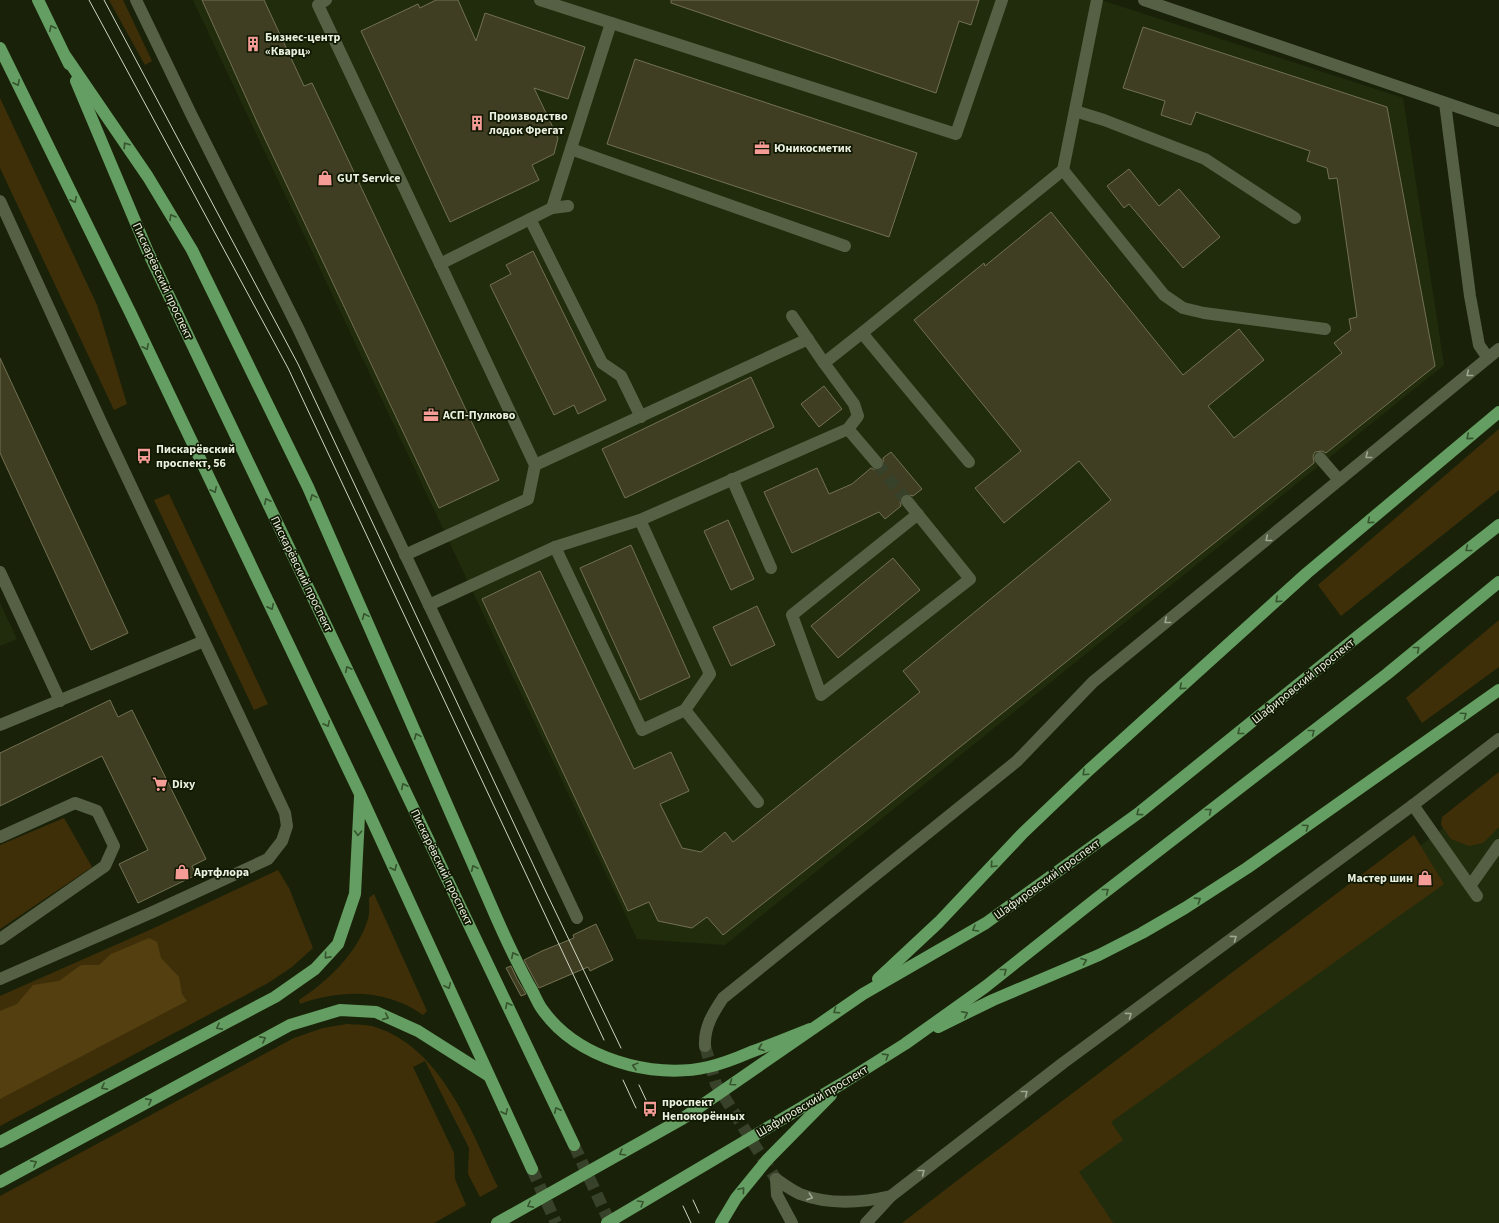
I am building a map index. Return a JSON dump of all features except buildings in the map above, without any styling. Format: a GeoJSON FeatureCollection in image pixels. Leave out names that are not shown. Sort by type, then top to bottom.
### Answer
{"type":"FeatureCollection","features":[{"type":"Feature","properties":{"kind":"main road","name":"Пискарёвский проспект"},"geometry":{"type":"LineString","coordinates":[[38,0],[66,57],[148,252],[574,1145]]}},
{"type":"Feature","properties":{"kind":"main road"},"geometry":{"type":"LineString","coordinates":[[0,48],[133,319],[360,794],[532,1169]]}},
{"type":"Feature","properties":{"kind":"main road"},"geometry":{"type":"LineString","coordinates":[[66,57],[148,177],[192,250],[308,487],[508,945],[543,1010],[565,1035],[591,1052],[639,1067],[662,1071],[708,1067],[739,1057],[810,1029]]}},
{"type":"Feature","properties":{"kind":"main road"},"geometry":{"type":"LineString","coordinates":[[863,994],[939,922],[1023,833],[1089,770],[1308,574],[1499,412]]}},
{"type":"Feature","properties":{"kind":"main road","name":"Шафировский проспект"},"geometry":{"type":"LineString","coordinates":[[497,1223],[682,1118],[863,994],[986,923],[1140,812],[1499,525]]}},
{"type":"Feature","properties":{"kind":"main road","name":"Шафировский проспект"},"geometry":{"type":"LineString","coordinates":[[607,1223],[843,1083],[905,1044],[985,987],[1096,899],[1387,674],[1499,582]]}},
{"type":"Feature","properties":{"kind":"main road"},"geometry":{"type":"LineString","coordinates":[[905,1044],[993,1000],[1099,955],[1142,933],[1185,908],[1247,868],[1499,690]]}},
{"type":"Feature","properties":{"kind":"main road"},"geometry":{"type":"LineString","coordinates":[[0,1142],[274,997],[315,969],[338,944],[355,894],[360,794]]}},
{"type":"Feature","properties":{"kind":"main road"},"geometry":{"type":"LineString","coordinates":[[0,1182],[290,1025],[340,1010],[376,1012],[418,1031],[489,1076]]}},
{"type":"Feature","properties":{"kind":"main road"},"geometry":{"type":"LineString","coordinates":[[721,1223],[736,1198],[767,1160],[843,1083]]}},
{"type":"Feature","properties":{"kind":"street"},"geometry":{"type":"LineString","coordinates":[[136,0],[194,121],[298,328],[577,918]]}},
{"type":"Feature","properties":{"kind":"street"},"geometry":{"type":"LineString","coordinates":[[326,0],[318,5],[535,465],[528,499],[406,555]]}},
{"type":"Feature","properties":{"kind":"street"},"geometry":{"type":"LineString","coordinates":[[540,0],[956,134],[1002,0]]}},
{"type":"Feature","properties":{"kind":"street"},"geometry":{"type":"LineString","coordinates":[[824,363],[1063,170],[1097,0]]}},
{"type":"Feature","properties":{"kind":"street"},"geometry":{"type":"LineString","coordinates":[[1144,0],[1499,121]]}},
{"type":"Feature","properties":{"kind":"street"},"geometry":{"type":"LineString","coordinates":[[552,208],[611,23]]}},
{"type":"Feature","properties":{"kind":"street"},"geometry":{"type":"LineString","coordinates":[[1445,103],[1475,324],[1479,345],[1488,358]]}},
{"type":"Feature","properties":{"kind":"street"},"geometry":{"type":"LineString","coordinates":[[1075,111],[1104,120],[1205,159],[1295,218]]}},
{"type":"Feature","properties":{"kind":"street"},"geometry":{"type":"LineString","coordinates":[[571,149],[845,246]]}},
{"type":"Feature","properties":{"kind":"street"},"geometry":{"type":"LineString","coordinates":[[1063,170],[1164,294],[1183,308],[1204,313],[1325,329]]}},
{"type":"Feature","properties":{"kind":"street"},"geometry":{"type":"LineString","coordinates":[[0,201],[285,813],[287,826],[282,841],[268,859],[155,911],[0,979]]}},
{"type":"Feature","properties":{"kind":"street"},"geometry":{"type":"LineString","coordinates":[[440,264],[552,208],[568,206]]}},
{"type":"Feature","properties":{"kind":"street"},"geometry":{"type":"LineString","coordinates":[[530,219],[602,363],[621,376],[641,417]]}},
{"type":"Feature","properties":{"kind":"street"},"geometry":{"type":"LineString","coordinates":[[429,605],[555,547],[640,520],[848,429],[858,416],[854,404],[792,316]]}},
{"type":"Feature","properties":{"kind":"street"},"geometry":{"type":"LineString","coordinates":[[862,333],[969,462]]}},
{"type":"Feature","properties":{"kind":"street"},"geometry":{"type":"LineString","coordinates":[[535,465],[808,339]]}},
{"type":"Feature","properties":{"kind":"street"},"geometry":{"type":"LineString","coordinates":[[705,1046],[704,1038],[709,1020],[723,998],[1016,761],[1093,682],[1499,349]]}},
{"type":"Feature","properties":{"kind":"street"},"geometry":{"type":"LineString","coordinates":[[848,429],[877,463]]}},
{"type":"Feature","properties":{"kind":"street"},"geometry":{"type":"LineString","coordinates":[[1320,458],[1339,480]]}},
{"type":"Feature","properties":{"kind":"street"},"geometry":{"type":"LineString","coordinates":[[732,479],[771,568]]}},
{"type":"Feature","properties":{"kind":"street"},"geometry":{"type":"LineString","coordinates":[[907,501],[918,514],[970,579],[821,695],[792,615],[918,514]]}},
{"type":"Feature","properties":{"kind":"street"},"geometry":{"type":"LineString","coordinates":[[555,547],[642,730],[685,710],[710,674],[640,520]]}},
{"type":"Feature","properties":{"kind":"street"},"geometry":{"type":"LineString","coordinates":[[0,572],[60,702]]}},
{"type":"Feature","properties":{"kind":"street"},"geometry":{"type":"LineString","coordinates":[[0,725],[60,702],[204,641]]}},
{"type":"Feature","properties":{"kind":"street"},"geometry":{"type":"LineString","coordinates":[[685,710],[758,802]]}},
{"type":"Feature","properties":{"kind":"street"},"geometry":{"type":"LineString","coordinates":[[866,1223],[891,1196],[1063,1063],[1413,805],[1499,739]]}},
{"type":"Feature","properties":{"kind":"street"},"geometry":{"type":"LineString","coordinates":[[0,837],[75,803],[97,811],[114,846],[106,866],[0,939]]}},
{"type":"Feature","properties":{"kind":"street"},"geometry":{"type":"LineString","coordinates":[[1413,805],[1477,896]]}},
{"type":"Feature","properties":{"kind":"street"},"geometry":{"type":"LineString","coordinates":[[1470,886],[1499,845]]}},
{"type":"Feature","properties":{"kind":"street"},"geometry":{"type":"LineString","coordinates":[[792,1223],[777,1195],[776,1179],[798,1193],[820,1200],[869,1201],[891,1196]]}},
{"type":"Feature","properties":{"kind":"shaded area"},"geometry":{"type":"Polygon","coordinates":[[[109,0],[123,0],[152,61],[145,65],[109,0]]]}},
{"type":"Feature","properties":{"kind":"shaded area"},"geometry":{"type":"Polygon","coordinates":[[[193,0],[1101,0],[1403,98],[1444,365],[725,945],[637,939],[193,0]]]}},
{"type":"Feature","properties":{"kind":"shaded area"},"geometry":{"type":"Polygon","coordinates":[[[0,98],[97,305],[127,404],[114,410],[0,168],[0,98]]]}},
{"type":"Feature","properties":{"kind":"shaded area"},"geometry":{"type":"Polygon","coordinates":[[[1499,429],[1499,490],[1341,616],[1318,585],[1499,429]]]}},
{"type":"Feature","properties":{"kind":"shaded area"},"geometry":{"type":"Polygon","coordinates":[[[169,494],[268,704],[254,710],[154,500],[169,494]]]}},
{"type":"Feature","properties":{"kind":"shaded area"},"geometry":{"type":"Polygon","coordinates":[[[0,603],[17,639],[0,646],[0,603]]]}},
{"type":"Feature","properties":{"kind":"shaded area"},"geometry":{"type":"Polygon","coordinates":[[[1499,620],[1499,667],[1422,723],[1406,698],[1499,620]]]}},
{"type":"Feature","properties":{"kind":"shaded area"},"geometry":{"type":"Polygon","coordinates":[[[1499,772],[1499,827],[1483,843],[1469,846],[1451,839],[1441,825],[1442,817],[1499,772]]]}},
{"type":"Feature","properties":{"kind":"shaded area"},"geometry":{"type":"Polygon","coordinates":[[[1499,786],[1499,1223],[1090,1223],[1031,1140],[1499,786]]]}},
{"type":"Feature","properties":{"kind":"shaded area"},"geometry":{"type":"Polygon","coordinates":[[[64,818],[92,867],[0,929],[0,845],[64,818]]]}},
{"type":"Feature","properties":{"kind":"shaded area"},"geometry":{"type":"Polygon","coordinates":[[[1414,835],[1444,884],[1111,1122],[1123,1140],[1079,1172],[1113,1223],[902,1223],[967,1173],[1414,835]]]}},
{"type":"Feature","properties":{"kind":"shaded area"},"geometry":{"type":"Polygon","coordinates":[[[278,870],[289,888],[313,948],[292,967],[268,983],[0,1126],[0,996],[154,928],[278,870]]]}},
{"type":"Feature","properties":{"kind":"shaded area"},"geometry":{"type":"Polygon","coordinates":[[[374,894],[427,1011],[423,1015],[409,1006],[394,1000],[363,994],[332,996],[300,1004],[299,1000],[320,985],[349,955],[363,932],[368,919],[369,898],[374,894]]]}},
{"type":"Feature","properties":{"kind":"shaded area"},"geometry":{"type":"Polygon","coordinates":[[[149,938],[157,942],[161,958],[179,977],[182,994],[187,1001],[0,1099],[0,1011],[17,1004],[33,985],[59,981],[81,965],[99,965],[111,954],[149,938]]]}},
{"type":"Feature","properties":{"kind":"shaded area"},"geometry":{"type":"Polygon","coordinates":[[[347,1024],[375,1027],[398,1038],[419,1053],[436,1072],[451,1093],[476,1140],[498,1187],[480,1197],[468,1174],[469,1148],[425,1061],[413,1067],[454,1153],[455,1179],[466,1205],[434,1223],[0,1223],[0,1196],[294,1038],[323,1028],[347,1024]]]}},
{"type":"Feature","properties":{"kind":"tunnel"},"geometry":{"type":"LineString","coordinates":[[877,463],[907,501]]}},
{"type":"Feature","properties":{"kind":"tunnel"},"geometry":{"type":"LineString","coordinates":[[705,1046],[716,1084],[776,1179]]}},
{"type":"Feature","properties":{"kind":"tunnel"},"geometry":{"type":"LineString","coordinates":[[574,1145],[610,1223]]}},
{"type":"Feature","properties":{"kind":"tunnel"},"geometry":{"type":"LineString","coordinates":[[532,1169],[556,1223]]}},
{"type":"Feature","properties":{"kind":"tram line"},"geometry":{"type":"LineString","coordinates":[[89,0],[288,368],[604,1040]]}},
{"type":"Feature","properties":{"kind":"tram line"},"geometry":{"type":"LineString","coordinates":[[104,0],[298,364],[546,892],[621,1048]]}},
{"type":"Feature","properties":{"kind":"tram line"},"geometry":{"type":"LineString","coordinates":[[623,1080],[636,1108]]}},
{"type":"Feature","properties":{"kind":"tram line"},"geometry":{"type":"LineString","coordinates":[[639,1085],[647,1102]]}},
{"type":"Feature","properties":{"kind":"tram line"},"geometry":{"type":"LineString","coordinates":[[693,1200],[699,1213]]}},
{"type":"Feature","properties":{"kind":"tram line"},"geometry":{"type":"LineString","coordinates":[[683,1206],[691,1223]]}},
{"type":"Feature","properties":{"kind":"place","name":"Бизнес-центр «Кварц»"},"geometry":{"type":"Point","coordinates":[253,44]}},
{"type":"Feature","properties":{"kind":"place","name":"Производство лодок Фрегат"},"geometry":{"type":"Point","coordinates":[477,123]}},
{"type":"Feature","properties":{"kind":"place","name":"Юникосметик"},"geometry":{"type":"Point","coordinates":[762,148]}},
{"type":"Feature","properties":{"kind":"place","name":"GUT Service"},"geometry":{"type":"Point","coordinates":[325,178]}},
{"type":"Feature","properties":{"kind":"place","name":"АСП-Пулково"},"geometry":{"type":"Point","coordinates":[431,415]}},
{"type":"Feature","properties":{"kind":"place","name":"Пискарёвский проспект, 56"},"geometry":{"type":"Point","coordinates":[144,456]}},
{"type":"Feature","properties":{"kind":"place","name":"Dixy"},"geometry":{"type":"Point","coordinates":[160,784]}},
{"type":"Feature","properties":{"kind":"place","name":"Артфлора"},"geometry":{"type":"Point","coordinates":[182,872]}},
{"type":"Feature","properties":{"kind":"place","name":"Мастер шин"},"geometry":{"type":"Point","coordinates":[1425,878]}},
{"type":"Feature","properties":{"kind":"place","name":"проспект Непокорённых"},"geometry":{"type":"Point","coordinates":[650,1109]}}]}
